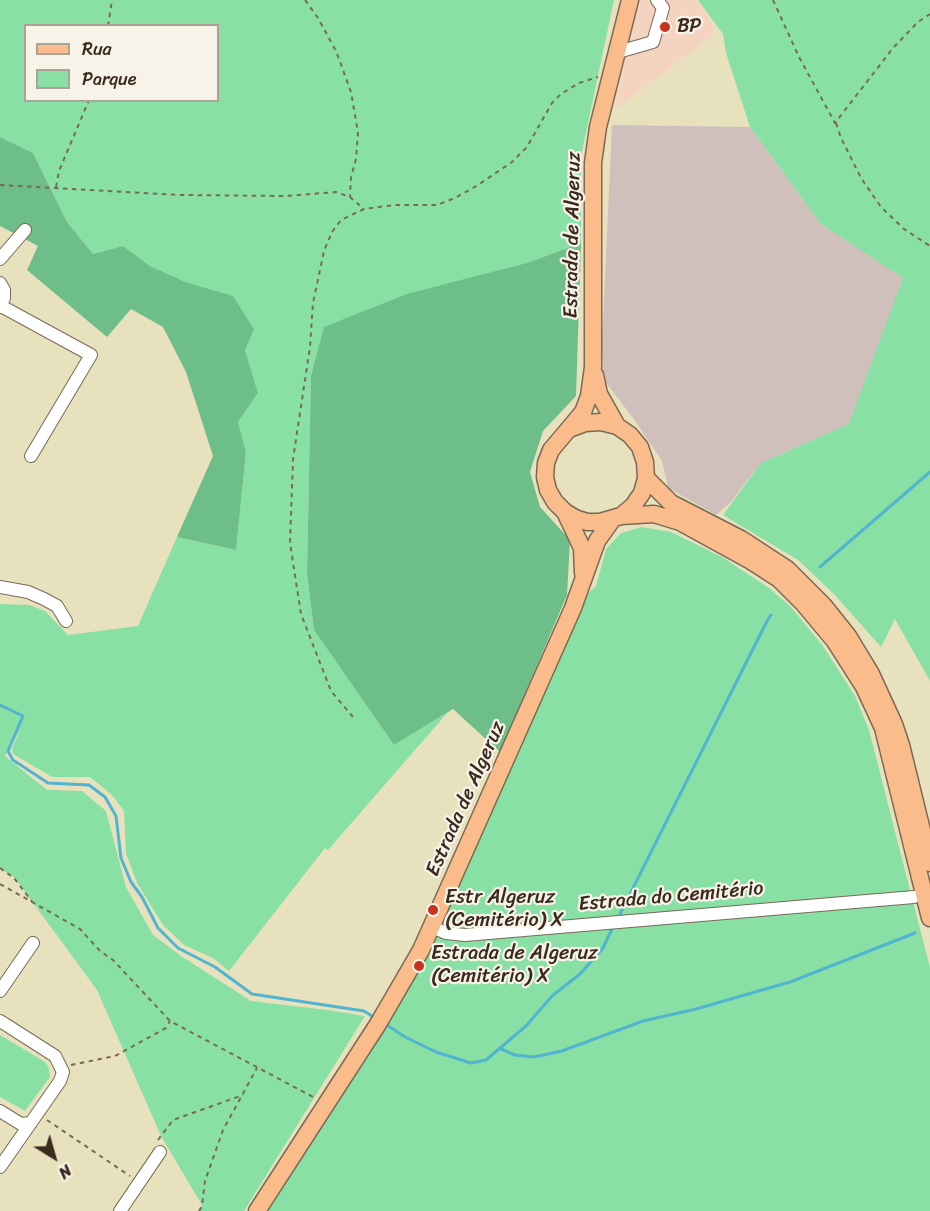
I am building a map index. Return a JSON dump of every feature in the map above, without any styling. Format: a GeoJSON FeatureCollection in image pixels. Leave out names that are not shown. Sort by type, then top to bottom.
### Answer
{"type":"FeatureCollection","features":[{"type":"Feature","properties":{"kind":"main road","name":"Estrada de Algeruz"},"geometry":{"type":"LineString","coordinates":[[584,580],[582,548],[565,512],[548,490],[546,470],[551,450],[587,404],[593,367],[593,163],[598,127],[630,0]]}},
{"type":"Feature","properties":{"kind":"main road","name":"Estrada de Algeruz"},"geometry":{"type":"LineString","coordinates":[[257,1211],[380,1020],[421,950],[573,608],[597,541],[616,518],[633,506],[642,493],[646,478],[645,462],[640,447],[630,435],[617,426],[599,394],[593,367]]}},
{"type":"Feature","properties":{"kind":"main road"},"geometry":{"type":"LineString","coordinates":[[569,429],[593,422],[617,426]]}},
{"type":"Feature","properties":{"kind":"main road"},"geometry":{"type":"LineString","coordinates":[[646,478],[671,502],[741,539],[787,569],[824,606],[848,636],[871,674],[894,724],[930,863]]}},
{"type":"Feature","properties":{"kind":"main road"},"geometry":{"type":"LineString","coordinates":[[565,512],[587,522],[654,514],[680,522],[779,579],[803,603],[834,640],[864,687],[883,728],[930,918]]}},
{"type":"Feature","properties":{"kind":"street"},"geometry":{"type":"LineString","coordinates":[[618,52],[653,42],[663,9],[657,0]]}},
{"type":"Feature","properties":{"kind":"street"},"geometry":{"type":"LineString","coordinates":[[0,259],[25,230]]}},
{"type":"Feature","properties":{"kind":"street"},"geometry":{"type":"LineString","coordinates":[[0,283],[4,290],[4,298],[0,307],[91,355],[31,456]]}},
{"type":"Feature","properties":{"kind":"street"},"geometry":{"type":"LineString","coordinates":[[0,588],[28,592],[44,598],[57,606],[66,621]]}},
{"type":"Feature","properties":{"kind":"street","name":"Estrada do Cemitério"},"geometry":{"type":"LineString","coordinates":[[432,927],[446,933],[465,935],[914,897]]}},
{"type":"Feature","properties":{"kind":"street"},"geometry":{"type":"LineString","coordinates":[[0,991],[33,943]]}},
{"type":"Feature","properties":{"kind":"street"},"geometry":{"type":"LineString","coordinates":[[0,1021],[54,1056],[63,1072],[60,1081],[0,1167]]}},
{"type":"Feature","properties":{"kind":"street"},"geometry":{"type":"LineString","coordinates":[[0,1111],[21,1124],[34,1118]]}},
{"type":"Feature","properties":{"kind":"street"},"geometry":{"type":"LineString","coordinates":[[120,1211],[160,1152]]}},
{"type":"Feature","properties":{"kind":"path"},"geometry":{"type":"LineString","coordinates":[[108,24],[112,0]]}},
{"type":"Feature","properties":{"kind":"path"},"geometry":{"type":"LineString","coordinates":[[305,0],[336,51],[351,92],[358,133],[350,197]]}},
{"type":"Feature","properties":{"kind":"path"},"geometry":{"type":"LineString","coordinates":[[772,0],[799,57],[836,123],[861,178],[881,207],[904,229],[930,246]]}},
{"type":"Feature","properties":{"kind":"path"},"geometry":{"type":"LineString","coordinates":[[836,123],[893,48],[918,22],[930,14]]}},
{"type":"Feature","properties":{"kind":"path"},"geometry":{"type":"LineString","coordinates":[[353,717],[331,691],[300,614],[290,543],[293,459],[310,346],[313,303],[324,251],[332,232],[341,220],[364,209],[394,205],[437,205],[455,198],[512,162],[527,147],[552,103],[561,94],[579,83],[612,73]]}},
{"type":"Feature","properties":{"kind":"path"},"geometry":{"type":"LineString","coordinates":[[56,188],[59,171],[87,102]]}},
{"type":"Feature","properties":{"kind":"path"},"geometry":{"type":"LineString","coordinates":[[0,185],[182,195],[286,196],[336,192],[350,197],[364,209]]}},
{"type":"Feature","properties":{"kind":"path"},"geometry":{"type":"LineString","coordinates":[[0,868],[15,878],[34,904]]}},
{"type":"Feature","properties":{"kind":"path"},"geometry":{"type":"LineString","coordinates":[[0,884],[80,929],[100,951],[113,960],[170,1021],[326,1104]]}},
{"type":"Feature","properties":{"kind":"path"},"geometry":{"type":"LineString","coordinates":[[61,1066],[115,1056],[166,1029],[170,1021]]}},
{"type":"Feature","properties":{"kind":"path"},"geometry":{"type":"LineString","coordinates":[[199,1211],[202,1206],[205,1181],[223,1130],[257,1068]]}},
{"type":"Feature","properties":{"kind":"path"},"geometry":{"type":"LineString","coordinates":[[160,1152],[153,1146],[173,1120],[243,1095]]}},
{"type":"Feature","properties":{"kind":"path"},"geometry":{"type":"LineString","coordinates":[[34,1118],[140,1182]]}},
{"type":"Feature","properties":{"kind":"shaded area"},"geometry":{"type":"Polygon","coordinates":[[[638,0],[697,0],[705,10],[715,34],[614,110],[638,0]]]}},
{"type":"Feature","properties":{"kind":"shaded area"},"geometry":{"type":"Polygon","coordinates":[[[612,125],[750,127],[821,224],[903,277],[879,359],[849,424],[761,463],[730,503],[716,515],[668,488],[662,461],[604,380],[602,343],[612,125]]]}},
{"type":"Feature","properties":{"kind":"green space"},"geometry":{"type":"Polygon","coordinates":[[[0,0],[614,0],[581,156],[581,243],[527,263],[311,376],[307,574],[314,630],[394,745],[448,712],[328,850],[325,848],[229,971],[213,958],[184,945],[163,925],[137,883],[126,853],[124,811],[112,795],[90,777],[52,777],[13,754],[12,748],[21,727],[5,756],[47,790],[82,791],[106,811],[126,887],[153,935],[181,956],[251,1001],[365,1016],[244,1211],[199,1211],[202,1205],[161,1136],[97,990],[15,878],[0,868],[0,604],[29,605],[45,611],[68,635],[138,626],[177,537],[236,550],[246,452],[238,422],[258,393],[245,350],[188,283],[150,266],[123,246],[93,254],[67,222],[33,153],[0,137],[0,0]]]}},
{"type":"Feature","properties":{"kind":"green space"},"geometry":{"type":"Polygon","coordinates":[[[698,0],[930,0],[930,681],[895,619],[881,647],[834,594],[798,560],[723,515],[761,463],[849,424],[903,278],[821,224],[750,127],[726,53],[723,34],[698,0]]]}},
{"type":"Feature","properties":{"kind":"green space"},"geometry":{"type":"Polygon","coordinates":[[[0,137],[33,153],[67,222],[93,254],[123,246],[150,266],[188,283],[233,296],[254,329],[245,350],[258,393],[238,422],[246,452],[236,550],[177,537],[213,456],[186,372],[163,327],[131,309],[107,337],[27,270],[38,246],[0,226],[0,137]]]}},
{"type":"Feature","properties":{"kind":"green space"},"geometry":{"type":"Polygon","coordinates":[[[581,243],[576,396],[543,431],[530,472],[540,507],[570,540],[567,595],[500,752],[453,709],[394,745],[314,630],[307,574],[311,376],[324,327],[407,294],[527,263],[581,243]]]}},
{"type":"Feature","properties":{"kind":"green space"},"geometry":{"type":"Polygon","coordinates":[[[642,527],[671,532],[722,557],[769,588],[791,607],[823,646],[855,696],[869,730],[930,968],[930,1211],[268,1211],[383,1028],[581,600],[596,586],[606,549],[621,533],[642,527]]]}},
{"type":"Feature","properties":{"kind":"green space"},"geometry":{"type":"Polygon","coordinates":[[[0,1035],[45,1062],[49,1068],[50,1077],[25,1111],[0,1097],[0,1035]]]}},
{"type":"Feature","properties":{"kind":"waterway"},"geometry":{"type":"LineString","coordinates":[[820,567],[930,472]]}},
{"type":"Feature","properties":{"kind":"waterway"},"geometry":{"type":"LineString","coordinates":[[620,914],[771,615]]}},
{"type":"Feature","properties":{"kind":"waterway"},"geometry":{"type":"LineString","coordinates":[[0,705],[23,716],[8,751],[13,760],[48,783],[89,785],[105,797],[116,816],[121,858],[131,882],[142,897],[158,928],[178,948],[215,967],[252,994],[364,1011],[375,1018]]}},
{"type":"Feature","properties":{"kind":"waterway"},"geometry":{"type":"LineString","coordinates":[[384,1023],[405,1037],[436,1052],[471,1063],[486,1060],[526,1026],[552,996],[580,974],[603,948],[612,929]]}},
{"type":"Feature","properties":{"kind":"waterway"},"geometry":{"type":"LineString","coordinates":[[501,1049],[515,1055],[534,1057],[562,1051],[643,1021],[696,1009],[790,982],[915,933]]}},
{"type":"Feature","properties":{"kind":"place","name":"BP"},"geometry":{"type":"Point","coordinates":[665,27]}},
{"type":"Feature","properties":{"kind":"place","name":"Estr Algeruz (Cemitério) X"},"geometry":{"type":"Point","coordinates":[433,910]}},
{"type":"Feature","properties":{"kind":"place","name":"Estrada de Algeruz (Cemitério) X"},"geometry":{"type":"Point","coordinates":[419,966]}}]}
